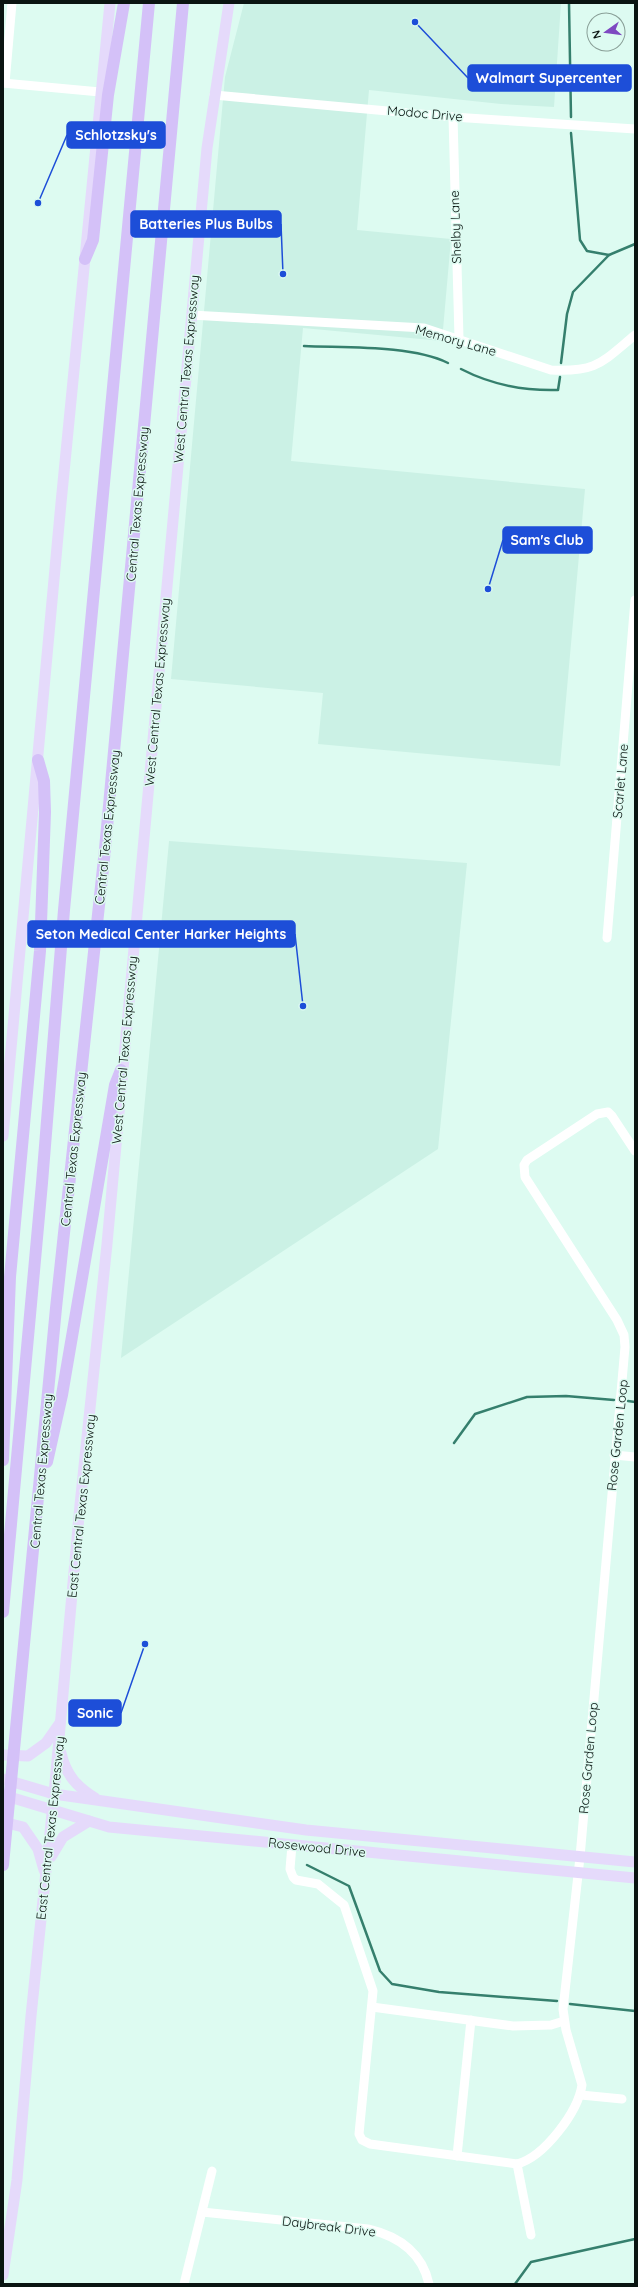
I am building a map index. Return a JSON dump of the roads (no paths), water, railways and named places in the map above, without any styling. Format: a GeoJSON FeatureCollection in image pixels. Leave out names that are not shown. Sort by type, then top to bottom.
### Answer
{"type":"FeatureCollection","features":[{"type":"Feature","properties":{"kind":"highway"},"geometry":{"type":"LineString","coordinates":[[85,259],[93,240],[108,96],[124,3]]}},
{"type":"Feature","properties":{"kind":"highway","name":"Central Texas Expressway"},"geometry":{"type":"LineString","coordinates":[[3,1612],[42,1183],[64,910],[149,3]]}},
{"type":"Feature","properties":{"kind":"highway","name":"Central Texas Expressway"},"geometry":{"type":"LineString","coordinates":[[3,1865],[57,1300],[106,841],[183,3]]}},
{"type":"Feature","properties":{"kind":"highway"},"geometry":{"type":"LineString","coordinates":[[3,1460],[10,1277],[40,943],[45,812],[44,781],[38,760]]}},
{"type":"Feature","properties":{"kind":"highway"},"geometry":{"type":"LineString","coordinates":[[41,1478],[50,1454],[59,1410],[115,1085],[121,1070]]}},
{"type":"Feature","properties":{"kind":"highway"},"geometry":{"type":"LineString","coordinates":[[3,1559],[6,1576]]}},
{"type":"Feature","properties":{"kind":"main road"},"geometry":{"type":"LineString","coordinates":[[3,1136],[100,92],[110,3]]}},
{"type":"Feature","properties":{"kind":"main road","name":"West Central Texas Expressway"},"geometry":{"type":"LineString","coordinates":[[94,1381],[121,1070],[207,148],[229,3]]}},
{"type":"Feature","properties":{"kind":"main road","name":"East Central Texas Expressway"},"geometry":{"type":"LineString","coordinates":[[3,2275],[18,2180],[31,2016],[53,1810],[80,1505],[94,1381]]}},
{"type":"Feature","properties":{"kind":"main road"},"geometry":{"type":"LineString","coordinates":[[3,1755],[28,1756],[46,1743],[61,1722]]}},
{"type":"Feature","properties":{"kind":"main road"},"geometry":{"type":"LineString","coordinates":[[59,1745],[68,1775],[82,1790],[101,1801]]}},
{"type":"Feature","properties":{"kind":"main road","name":"Rosewood Drive"},"geometry":{"type":"LineString","coordinates":[[3,1779],[54,1794],[306,1830],[635,1862]]}},
{"type":"Feature","properties":{"kind":"main road","name":"Rosewood Drive"},"geometry":{"type":"LineString","coordinates":[[3,1795],[109,1827],[635,1878]]}},
{"type":"Feature","properties":{"kind":"main road"},"geometry":{"type":"LineString","coordinates":[[47,1865],[56,1846],[63,1837],[89,1821]]}},
{"type":"Feature","properties":{"kind":"main road"},"geometry":{"type":"LineString","coordinates":[[3,1822],[23,1828],[38,1849],[46,1877]]}},
{"type":"Feature","properties":{"kind":"street"},"geometry":{"type":"LineString","coordinates":[[12,3],[4,83],[100,92]]}},
{"type":"Feature","properties":{"kind":"street","name":"Modoc Drive"},"geometry":{"type":"LineString","coordinates":[[214,95],[453,117],[635,129]]}},
{"type":"Feature","properties":{"kind":"street","name":"Shelby Lane"},"geometry":{"type":"LineString","coordinates":[[453,117],[459,338]]}},
{"type":"Feature","properties":{"kind":"street","name":"Memory Lane"},"geometry":{"type":"LineString","coordinates":[[191,315],[385,324],[424,328],[459,338],[551,370],[574,371],[588,369],[602,362],[635,335]]}},
{"type":"Feature","properties":{"kind":"street","name":"Scarlet Lane"},"geometry":{"type":"LineString","coordinates":[[607,938],[634,627],[635,600]]}},
{"type":"Feature","properties":{"kind":"street","name":"Rose Garden Loop"},"geometry":{"type":"LineString","coordinates":[[581,2095],[580,2075],[564,2021],[563,2008],[580,1857],[614,1455],[625,1359],[624,1335],[617,1320],[525,1177],[524,1165],[527,1160],[597,1114],[604,1112],[608,1112],[612,1116],[635,1151]]}},
{"type":"Feature","properties":{"kind":"street"},"geometry":{"type":"LineString","coordinates":[[614,1455],[635,1457]]}},
{"type":"Feature","properties":{"kind":"street"},"geometry":{"type":"LineString","coordinates":[[292,1845],[290,1869],[292,1877],[296,1880],[318,1884],[344,1905],[372,1985],[372,2007],[360,2136],[366,2143],[517,2164],[534,2157],[540,2152],[558,2132],[581,2095],[622,2099]]}},
{"type":"Feature","properties":{"kind":"street"},"geometry":{"type":"LineString","coordinates":[[372,2007],[519,2026],[551,2025],[564,2021]]}},
{"type":"Feature","properties":{"kind":"street"},"geometry":{"type":"LineString","coordinates":[[457,2156],[471,2020]]}},
{"type":"Feature","properties":{"kind":"street"},"geometry":{"type":"LineString","coordinates":[[517,2164],[531,2235]]}},
{"type":"Feature","properties":{"kind":"street"},"geometry":{"type":"LineString","coordinates":[[184,2284],[212,2171]]}},
{"type":"Feature","properties":{"kind":"street","name":"Daybreak Drive"},"geometry":{"type":"LineString","coordinates":[[202,2212],[368,2229],[386,2233],[402,2241],[411,2249],[421,2263],[429,2284]]}},
{"type":"Feature","properties":{"kind":"waterway"},"geometry":{"type":"LineString","coordinates":[[569,3],[571,117]]}},
{"type":"Feature","properties":{"kind":"waterway"},"geometry":{"type":"LineString","coordinates":[[571,133],[580,240],[587,251],[609,255]]}},
{"type":"Feature","properties":{"kind":"waterway"},"geometry":{"type":"LineString","coordinates":[[561,363],[567,314],[573,292],[609,255],[635,244]]}},
{"type":"Feature","properties":{"kind":"waterway"},"geometry":{"type":"LineString","coordinates":[[304,346],[397,350],[433,357],[448,363]]}},
{"type":"Feature","properties":{"kind":"waterway"},"geometry":{"type":"LineString","coordinates":[[461,369],[484,379],[520,388],[558,390],[560,377]]}},
{"type":"Feature","properties":{"kind":"waterway"},"geometry":{"type":"LineString","coordinates":[[454,1443],[475,1414],[527,1397],[566,1396],[614,1400]]}},
{"type":"Feature","properties":{"kind":"waterway"},"geometry":{"type":"LineString","coordinates":[[628,1401],[635,1402]]}},
{"type":"Feature","properties":{"kind":"waterway"},"geometry":{"type":"LineString","coordinates":[[307,1865],[349,1886],[380,1971],[392,1984],[439,1992],[557,2001]]}},
{"type":"Feature","properties":{"kind":"waterway"},"geometry":{"type":"LineString","coordinates":[[570,2004],[635,2011]]}},
{"type":"Feature","properties":{"kind":"waterway"},"geometry":{"type":"LineString","coordinates":[[515,2284],[531,2262],[635,2239]]}},
{"type":"Feature","properties":{"kind":"place","name":"Walmart Supercenter"},"geometry":{"type":"Point","coordinates":[415,22]}},
{"type":"Feature","properties":{"kind":"place","name":"Schlotzsky's"},"geometry":{"type":"Point","coordinates":[38,203]}},
{"type":"Feature","properties":{"kind":"place","name":"Batteries Plus Bulbs"},"geometry":{"type":"Point","coordinates":[283,274]}},
{"type":"Feature","properties":{"kind":"place","name":"Sam's Club"},"geometry":{"type":"Point","coordinates":[488,589]}},
{"type":"Feature","properties":{"kind":"place","name":"Seton Medical Center Harker Heights"},"geometry":{"type":"Point","coordinates":[303,1006]}},
{"type":"Feature","properties":{"kind":"place","name":"Sonic"},"geometry":{"type":"Point","coordinates":[145,1644]}}]}
